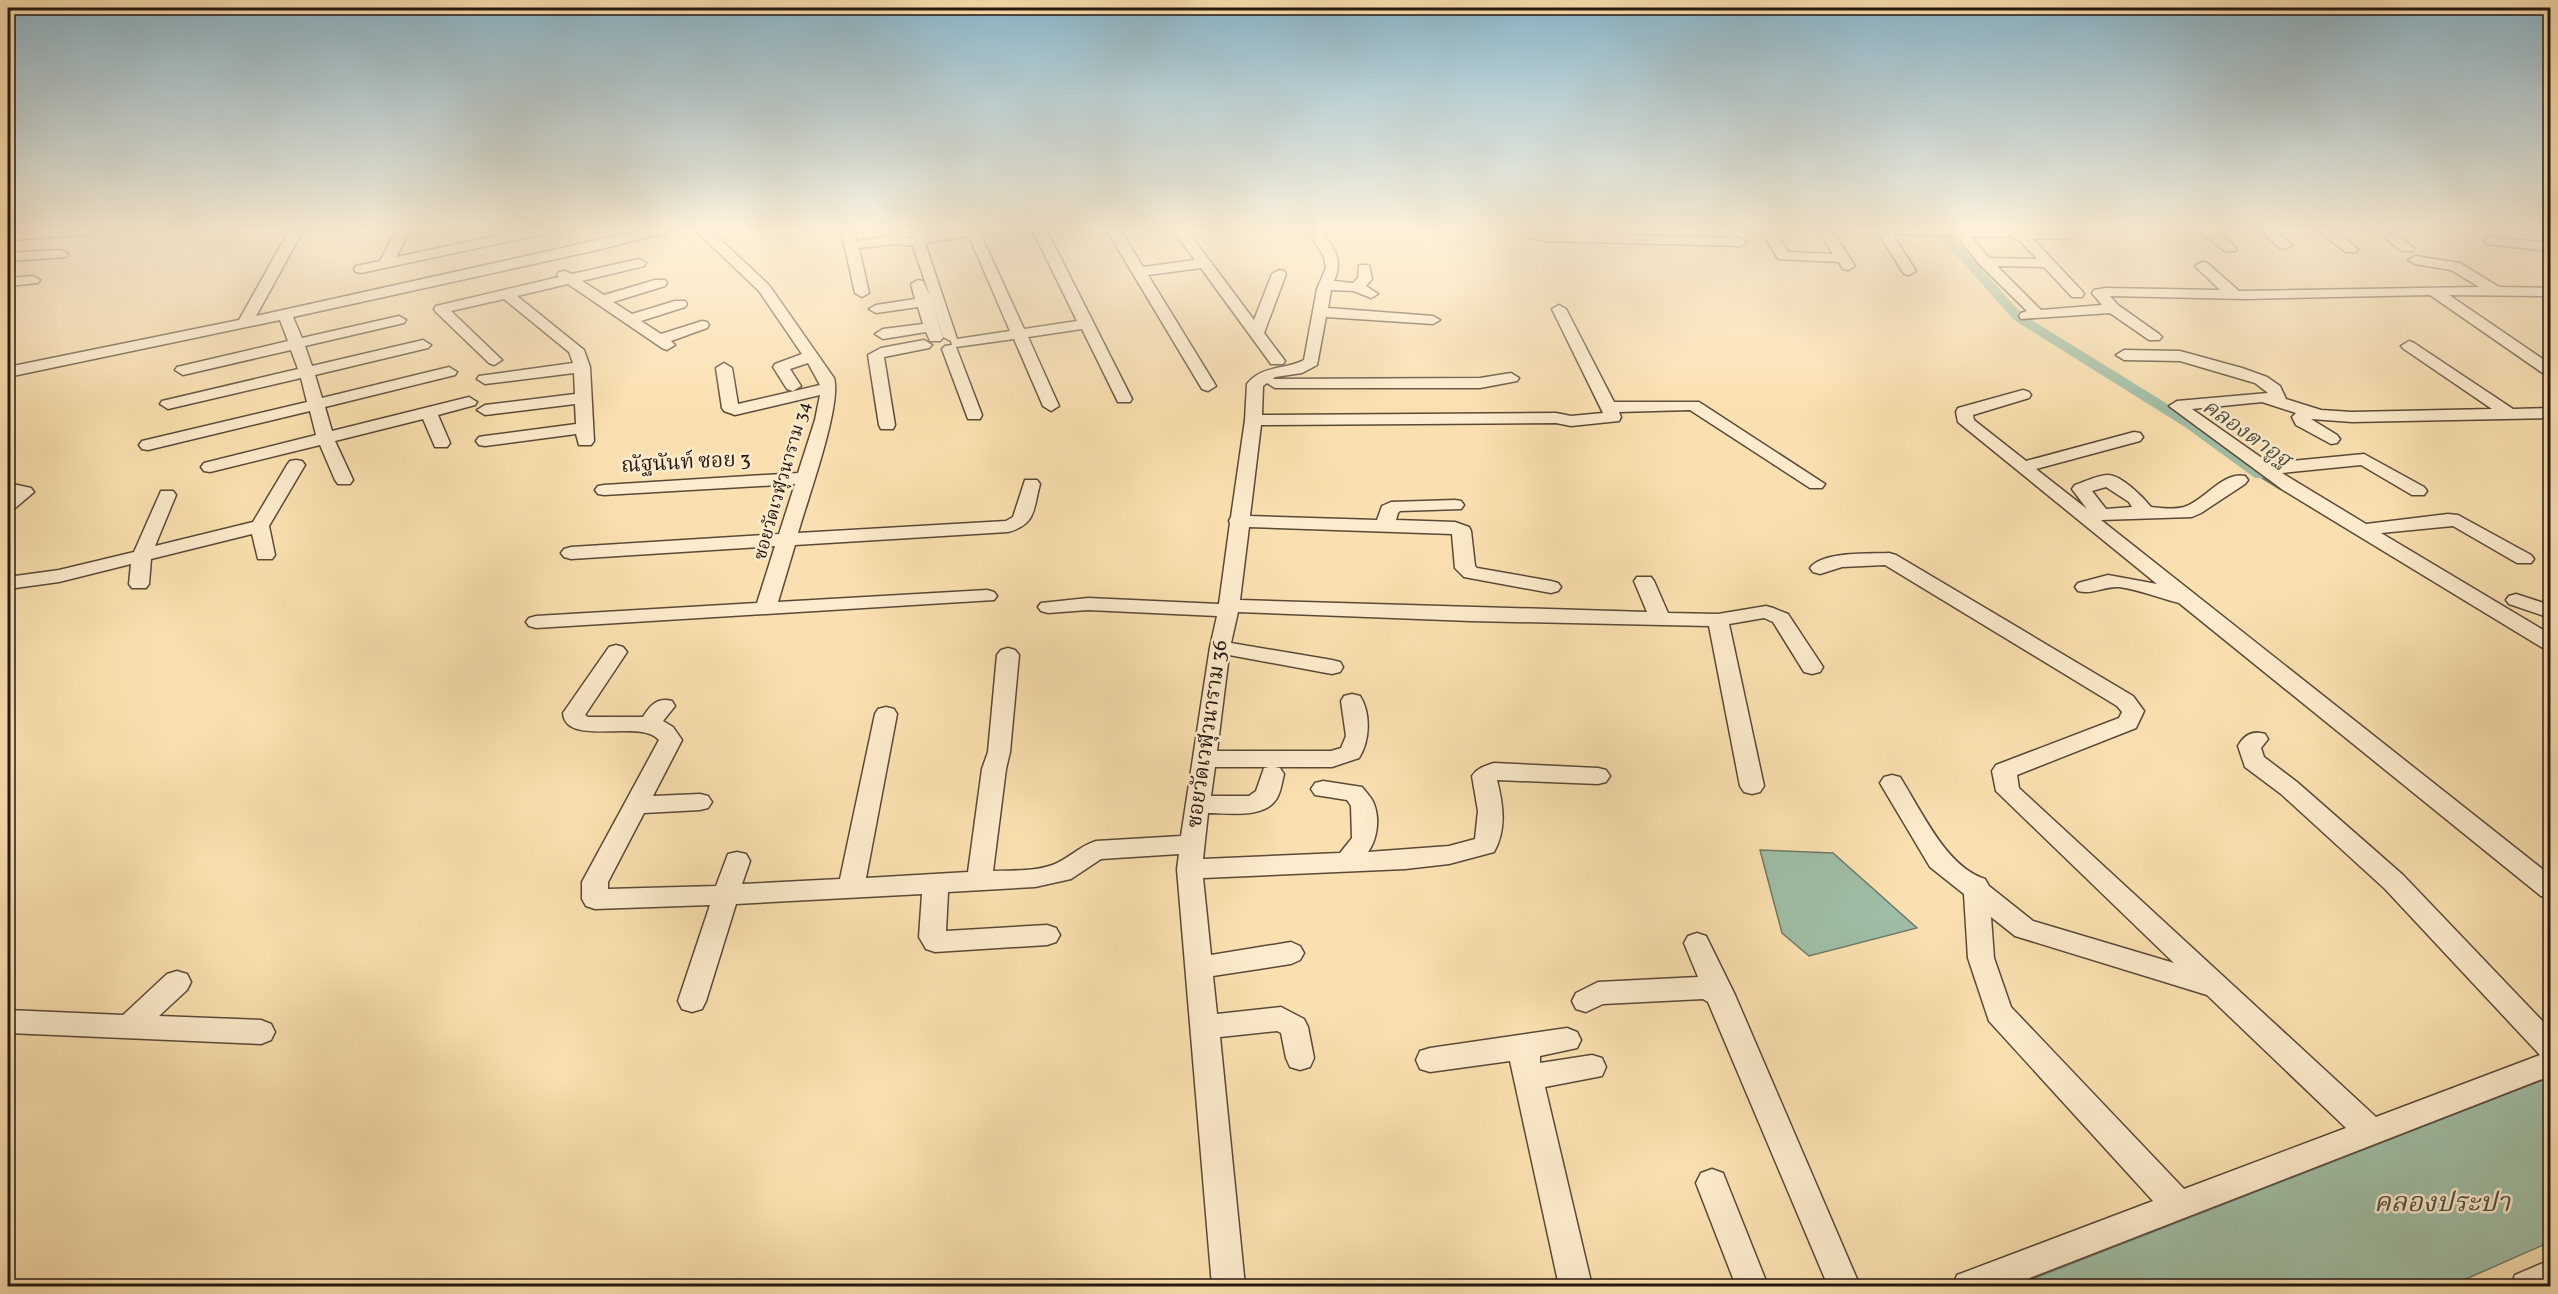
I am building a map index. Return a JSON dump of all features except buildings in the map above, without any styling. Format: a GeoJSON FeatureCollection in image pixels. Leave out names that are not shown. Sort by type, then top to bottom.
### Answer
{"type":"FeatureCollection","features":[{"type":"Feature","properties":{"kind":"street"},"geometry":{"type":"LineString","coordinates":[[245,323],[264,289]]}},
{"type":"Feature","properties":{"kind":"street"},"geometry":{"type":"LineString","coordinates":[[8,372],[400,289]]}},
{"type":"Feature","properties":{"kind":"street"},"geometry":{"type":"LineString","coordinates":[[471,289],[479,301]]}},
{"type":"Feature","properties":{"kind":"street"},"geometry":{"type":"LineString","coordinates":[[494,360],[441,309],[508,295],[524,289]]}},
{"type":"Feature","properties":{"kind":"street"},"geometry":{"type":"LineString","coordinates":[[583,289],[664,342],[702,325]]}},
{"type":"Feature","properties":{"kind":"street"},"geometry":{"type":"LineString","coordinates":[[600,301],[639,289]]}},
{"type":"Feature","properties":{"kind":"street","name":"ซอยวัดเวฬุวนาราม 34"},"geometry":{"type":"LineString","coordinates":[[765,289],[812,356],[828,383],[823,420],[766,608]]}},
{"type":"Feature","properties":{"kind":"street"},"geometry":{"type":"LineString","coordinates":[[928,289],[941,340],[974,415]]}},
{"type":"Feature","properties":{"kind":"street"},"geometry":{"type":"LineString","coordinates":[[999,289],[1051,406]]}},
{"type":"Feature","properties":{"kind":"street"},"geometry":{"type":"LineString","coordinates":[[1069,289],[1124,399]]}},
{"type":"Feature","properties":{"kind":"street"},"geometry":{"type":"LineString","coordinates":[[1149,289],[1208,386]]}},
{"type":"Feature","properties":{"kind":"street"},"geometry":{"type":"LineString","coordinates":[[1223,289],[1277,361]]}},
{"type":"Feature","properties":{"kind":"street"},"geometry":{"type":"LineString","coordinates":[[1256,334],[1273,289]]}},
{"type":"Feature","properties":{"kind":"street"},"geometry":{"type":"LineString","coordinates":[[1255,384],[1271,373],[1296,370],[1311,362],[1324,289]]}},
{"type":"Feature","properties":{"kind":"street"},"geometry":{"type":"LineString","coordinates":[[1362,289],[1371,294]]}},
{"type":"Feature","properties":{"kind":"street"},"geometry":{"type":"LineString","coordinates":[[2009,289],[2030,313],[2113,308]]}},
{"type":"Feature","properties":{"kind":"street"},"geometry":{"type":"LineString","coordinates":[[2073,289],[2077,294]]}},
{"type":"Feature","properties":{"kind":"street"},"geometry":{"type":"LineString","coordinates":[[2229,289],[2234,294]]}},
{"type":"Feature","properties":{"kind":"street"},"geometry":{"type":"LineString","coordinates":[[2433,291],[2550,371]]}},
{"type":"Feature","properties":{"kind":"street"},"geometry":{"type":"LineString","coordinates":[[2154,337],[2113,308],[2099,292],[2234,294],[2550,292]]}},
{"type":"Feature","properties":{"kind":"street"},"geometry":{"type":"LineString","coordinates":[[485,441],[585,435],[582,367],[576,350],[508,295]]}},
{"type":"Feature","properties":{"kind":"street"},"geometry":{"type":"LineString","coordinates":[[876,309],[931,301]]}},
{"type":"Feature","properties":{"kind":"street"},"geometry":{"type":"LineString","coordinates":[[931,301],[941,340]]}},
{"type":"Feature","properties":{"kind":"street"},"geometry":{"type":"LineString","coordinates":[[629,320],[681,304]]}},
{"type":"Feature","properties":{"kind":"street"},"geometry":{"type":"LineString","coordinates":[[1253,420],[1556,418],[1571,421],[1613,417],[1559,309]]}},
{"type":"Feature","properties":{"kind":"street"},"geometry":{"type":"LineString","coordinates":[[1320,312],[1433,320]]}},
{"type":"Feature","properties":{"kind":"street"},"geometry":{"type":"LineString","coordinates":[[285,314],[307,373],[326,439],[344,480]]}},
{"type":"Feature","properties":{"kind":"street"},"geometry":{"type":"LineString","coordinates":[[183,370],[399,320]]}},
{"type":"Feature","properties":{"kind":"street"},"geometry":{"type":"LineString","coordinates":[[887,425],[876,355],[941,340],[1086,324]]}},
{"type":"Feature","properties":{"kind":"street"},"geometry":{"type":"LineString","coordinates":[[884,333],[941,340]]}},
{"type":"Feature","properties":{"kind":"street"},"geometry":{"type":"LineString","coordinates":[[168,404],[423,345]]}},
{"type":"Feature","properties":{"kind":"street"},"geometry":{"type":"LineString","coordinates":[[2409,346],[2510,414]]}},
{"type":"Feature","properties":{"kind":"street"},"geometry":{"type":"LineString","coordinates":[[2124,355],[2180,356],[2236,371],[2261,380],[2274,389],[2279,402]]}},
{"type":"Feature","properties":{"kind":"street"},"geometry":{"type":"LineString","coordinates":[[793,386],[781,367],[812,356]]}},
{"type":"Feature","properties":{"kind":"street"},"geometry":{"type":"LineString","coordinates":[[485,379],[582,367]]}},
{"type":"Feature","properties":{"kind":"street"},"geometry":{"type":"LineString","coordinates":[[724,368],[729,408],[735,410],[828,383]]}},
{"type":"Feature","properties":{"kind":"street"},"geometry":{"type":"LineString","coordinates":[[148,445],[449,372]]}},
{"type":"Feature","properties":{"kind":"street"},"geometry":{"type":"LineString","coordinates":[[1255,384],[1480,383],[1511,378]]}},
{"type":"Feature","properties":{"kind":"street"},"geometry":{"type":"LineString","coordinates":[[757,394],[793,386],[828,383]]}},
{"type":"Feature","properties":{"kind":"street","name":"ซอยวัดเวฬุวนาราม 36"},"geometry":{"type":"LineString","coordinates":[[1228,1287],[1191,856],[1220,647],[1228,608],[1253,420],[1255,384]]}},
{"type":"Feature","properties":{"kind":"street"},"geometry":{"type":"LineString","coordinates":[[2023,395],[1964,412],[1966,422],[2024,468],[2092,515],[2185,598],[2550,889]]}},
{"type":"Feature","properties":{"kind":"street"},"geometry":{"type":"LineString","coordinates":[[485,410],[584,398]]}},
{"type":"Feature","properties":{"kind":"street"},"geometry":{"type":"LineString","coordinates":[[2550,413],[2352,417],[2314,413],[2263,398],[2181,403],[2177,406],[2265,470],[2550,643]]}},
{"type":"Feature","properties":{"kind":"street"},"geometry":{"type":"LineString","coordinates":[[210,467],[469,402]]}},
{"type":"Feature","properties":{"kind":"street"},"geometry":{"type":"LineString","coordinates":[[1610,407],[1693,405],[1816,483]]}},
{"type":"Feature","properties":{"kind":"street"},"geometry":{"type":"LineString","coordinates":[[429,413],[441,443]]}},
{"type":"Feature","properties":{"kind":"street"},"geometry":{"type":"LineString","coordinates":[[2314,413],[2300,417],[2302,421],[2331,439]]}},
{"type":"Feature","properties":{"kind":"street"},"geometry":{"type":"LineString","coordinates":[[2024,468],[2041,461],[2134,437]]}},
{"type":"Feature","properties":{"kind":"street"},"geometry":{"type":"LineString","coordinates":[[2265,470],[2364,459],[2418,491]]}},
{"type":"Feature","properties":{"kind":"street"},"geometry":{"type":"LineString","coordinates":[[265,555],[260,526],[296,465]]}},
{"type":"Feature","properties":{"kind":"street","name":"ณัฐนันท์ ซอย 3"},"geometry":{"type":"LineString","coordinates":[[604,490],[806,478]]}},
{"type":"Feature","properties":{"kind":"street"},"geometry":{"type":"LineString","coordinates":[[2092,515],[2080,489],[2108,480],[2135,498],[2145,512]]}},
{"type":"Feature","properties":{"kind":"street"},"geometry":{"type":"LineString","coordinates":[[2092,515],[2145,512],[2185,513],[2195,509],[2239,480]]}},
{"type":"Feature","properties":{"kind":"street"},"geometry":{"type":"LineString","coordinates":[[571,553],[1008,526],[1019,522],[1022,518],[1031,484]]}},
{"type":"Feature","properties":{"kind":"street"},"geometry":{"type":"LineString","coordinates":[[8,488],[25,492],[8,505]]}},
{"type":"Feature","properties":{"kind":"street"},"geometry":{"type":"LineString","coordinates":[[8,514],[42,495]]}},
{"type":"Feature","properties":{"kind":"street"},"geometry":{"type":"LineString","coordinates":[[139,584],[142,555],[167,495]]}},
{"type":"Feature","properties":{"kind":"street"},"geometry":{"type":"LineString","coordinates":[[1384,526],[1389,510],[1397,506],[1455,505]]}},
{"type":"Feature","properties":{"kind":"street"},"geometry":{"type":"LineString","coordinates":[[2363,530],[2448,519],[2458,521],[2524,559]]}},
{"type":"Feature","properties":{"kind":"street"},"geometry":{"type":"LineString","coordinates":[[1238,521],[1455,528],[1462,531],[1465,568],[1472,573],[1551,586]]}},
{"type":"Feature","properties":{"kind":"street"},"geometry":{"type":"LineString","coordinates":[[8,583],[60,576],[260,526]]}},
{"type":"Feature","properties":{"kind":"street"},"geometry":{"type":"LineString","coordinates":[[1821,568],[1840,561],[1889,559],[2125,701],[2133,711],[2128,723],[2004,771],[2008,791],[2372,1133]]}},
{"type":"Feature","properties":{"kind":"street"},"geometry":{"type":"LineString","coordinates":[[2085,587],[2093,582],[2113,580],[2185,598]]}},
{"type":"Feature","properties":{"kind":"street"},"geometry":{"type":"LineString","coordinates":[[1644,581],[1660,619]]}},
{"type":"Feature","properties":{"kind":"street"},"geometry":{"type":"LineString","coordinates":[[536,622],[987,596]]}},
{"type":"Feature","properties":{"kind":"street"},"geometry":{"type":"LineString","coordinates":[[2516,600],[2550,612]]}},
{"type":"Feature","properties":{"kind":"street"},"geometry":{"type":"LineString","coordinates":[[1048,607],[1088,604],[1718,620],[1766,612],[1781,618],[1812,667]]}},
{"type":"Feature","properties":{"kind":"street"},"geometry":{"type":"LineString","coordinates":[[1718,620],[1752,786]]}},
{"type":"Feature","properties":{"kind":"street"},"geometry":{"type":"LineString","coordinates":[[1220,647],[1332,667]]}},
{"type":"Feature","properties":{"kind":"street"},"geometry":{"type":"LineString","coordinates":[[616,652],[574,713],[576,721],[588,724],[658,715],[671,740],[595,882],[595,899],[727,895],[1035,878],[1062,872],[1096,850],[1191,856],[1348,861],[1405,860],[1449,855],[1485,846],[1491,831],[1490,798],[1484,776],[1494,771],[1598,776]]}},
{"type":"Feature","properties":{"kind":"street"},"geometry":{"type":"LineString","coordinates":[[979,881],[994,769],[999,752],[1008,655]]}},
{"type":"Feature","properties":{"kind":"street"},"geometry":{"type":"LineString","coordinates":[[1204,759],[1332,759],[1352,753],[1357,736],[1352,701]]}},
{"type":"Feature","properties":{"kind":"street"},"geometry":{"type":"LineString","coordinates":[[851,889],[886,714]]}},
{"type":"Feature","properties":{"kind":"street"},"geometry":{"type":"LineString","coordinates":[[2258,739],[2249,746],[2253,761],[2289,788],[2394,882],[2550,1047]]}},
{"type":"Feature","properties":{"kind":"street"},"geometry":{"type":"LineString","coordinates":[[1198,805],[1254,804],[1267,795],[1272,774]]}},
{"type":"Feature","properties":{"kind":"street"},"geometry":{"type":"LineString","coordinates":[[1892,783],[1939,861],[2024,929],[2217,987]]}},
{"type":"Feature","properties":{"kind":"street"},"geometry":{"type":"LineString","coordinates":[[1323,789],[1354,793],[1363,805],[1364,840],[1348,861]]}},
{"type":"Feature","properties":{"kind":"street"},"geometry":{"type":"LineString","coordinates":[[635,805],[700,802]]}},
{"type":"Feature","properties":{"kind":"street"},"geometry":{"type":"LineString","coordinates":[[692,1001],[737,861]]}},
{"type":"Feature","properties":{"kind":"street"},"geometry":{"type":"LineString","coordinates":[[936,884],[932,937],[935,942],[1047,934]]}},
{"type":"Feature","properties":{"kind":"street"},"geometry":{"type":"LineString","coordinates":[[1976,889],[1981,958],[1999,1013],[2179,1206]]}},
{"type":"Feature","properties":{"kind":"street"},"geometry":{"type":"LineString","coordinates":[[1697,943],[1844,1287]]}},
{"type":"Feature","properties":{"kind":"street"},"geometry":{"type":"LineString","coordinates":[[1201,967],[1291,953]]}},
{"type":"Feature","properties":{"kind":"street"},"geometry":{"type":"LineString","coordinates":[[129,1027],[177,982]]}},
{"type":"Feature","properties":{"kind":"street"},"geometry":{"type":"LineString","coordinates":[[1586,1001],[1598,993],[1705,988],[1720,995]]}},
{"type":"Feature","properties":{"kind":"street"},"geometry":{"type":"LineString","coordinates":[[1205,1026],[1281,1019],[1294,1027],[1300,1058]]}},
{"type":"Feature","properties":{"kind":"street"},"geometry":{"type":"LineString","coordinates":[[8,1022],[261,1032]]}},
{"type":"Feature","properties":{"kind":"street"},"geometry":{"type":"LineString","coordinates":[[1430,1060],[1567,1040]]}},
{"type":"Feature","properties":{"kind":"street"},"geometry":{"type":"LineString","coordinates":[[1532,1046],[1524,1057],[1576,1287]]}},
{"type":"Feature","properties":{"kind":"street"},"geometry":{"type":"LineString","coordinates":[[1969,1287],[2550,1064]]}},
{"type":"Feature","properties":{"kind":"street"},"geometry":{"type":"LineString","coordinates":[[1529,1077],[1592,1067]]}},
{"type":"Feature","properties":{"kind":"street"},"geometry":{"type":"LineString","coordinates":[[1712,1183],[1752,1287]]}},
{"type":"Feature","properties":{"kind":"street"},"geometry":{"type":"LineString","coordinates":[[2527,1287],[2550,1276]]}},
{"type":"Feature","properties":{"kind":"water"},"geometry":{"type":"Polygon","coordinates":[[[1760,850],[1833,853],[1917,928],[1809,956],[1782,933],[1760,850]]]}},
{"type":"Feature","properties":{"kind":"water","name":"คลองประปา"},"geometry":{"type":"Polygon","coordinates":[[[2550,1077],[2550,1242],[2450,1286],[2014,1286],[2550,1077]]]}},
{"type":"Feature","properties":{"kind":"waterway","name":"คลองตาอูฐ"},"geometry":{"type":"LineString","coordinates":[[1993,289],[2018,317],[2190,424],[2260,475]]}},
{"type":"Feature","properties":{"kind":"waterway","name":"คลองตาอูฐ"},"geometry":{"type":"LineString","coordinates":[[2260,475],[2281,488]]}}]}
